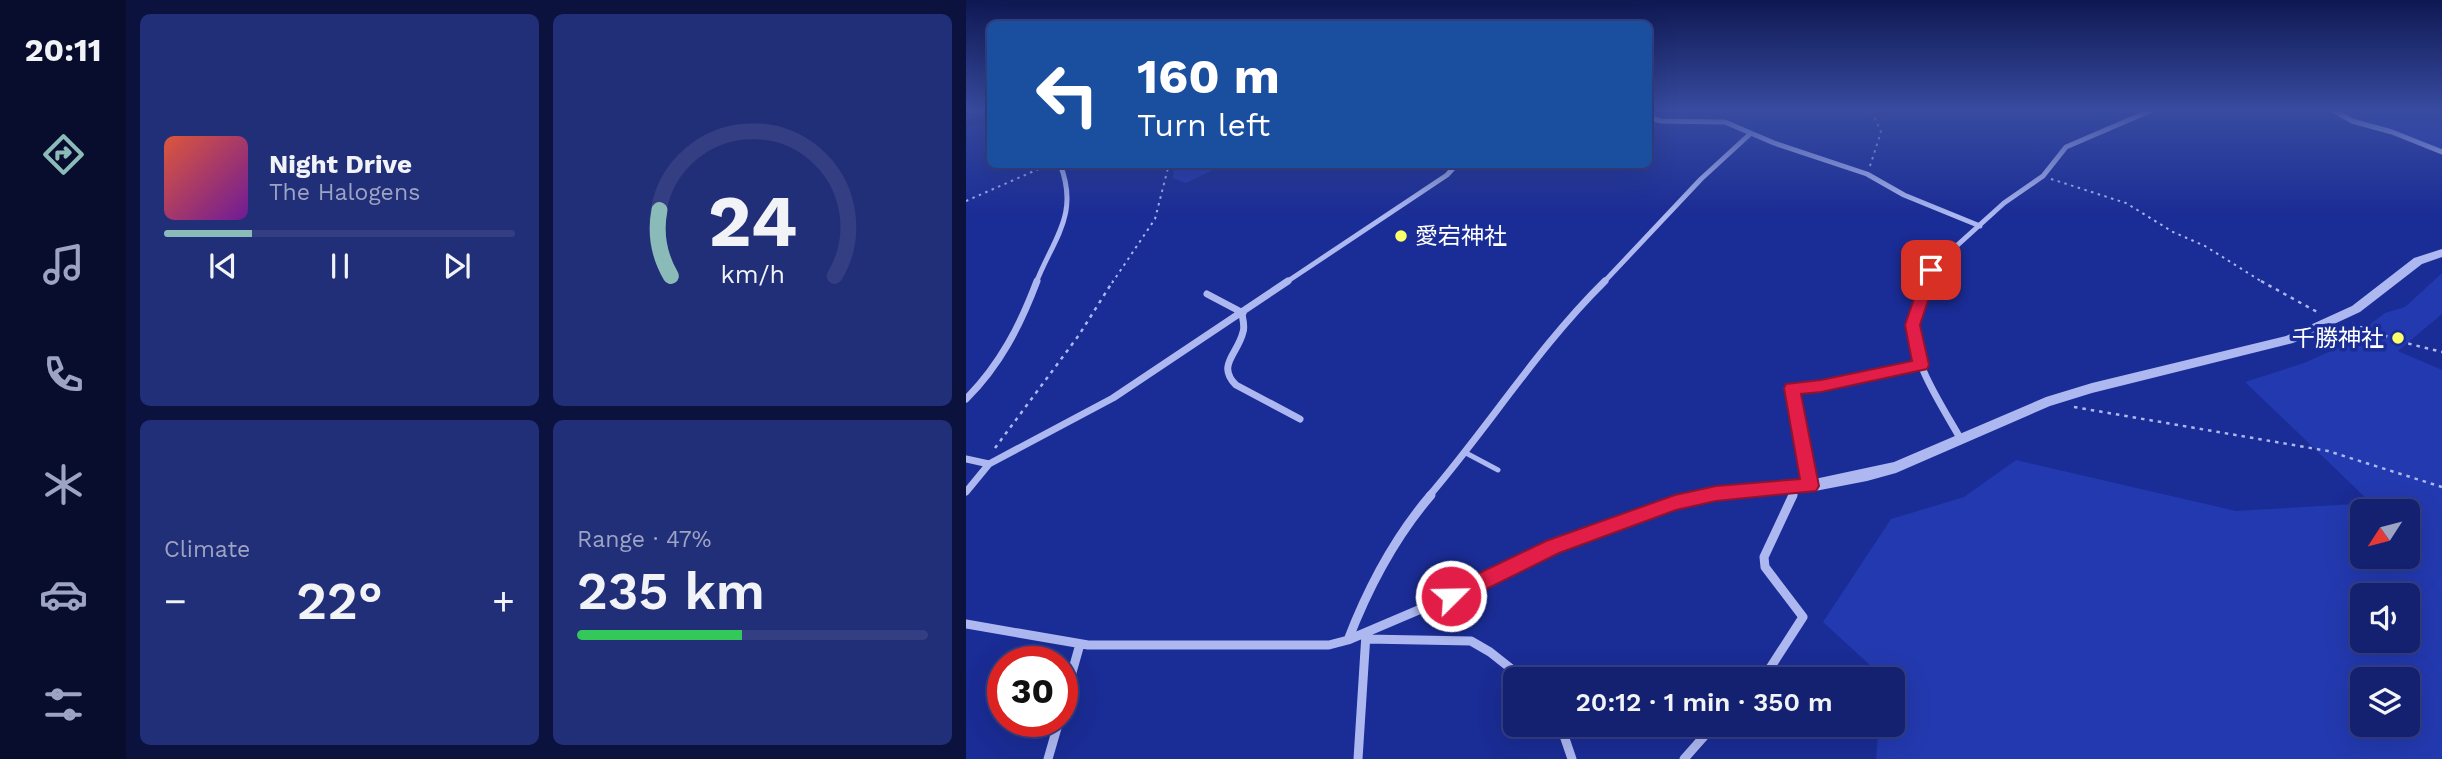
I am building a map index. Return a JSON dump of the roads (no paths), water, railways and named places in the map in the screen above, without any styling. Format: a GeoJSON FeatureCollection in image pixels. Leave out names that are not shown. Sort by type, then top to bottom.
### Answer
{"type":"FeatureCollection","features":[{"type":"Feature","properties":{"kind":"street"},"geometry":{"type":"LineString","coordinates":[[1348,640],[1368,593],[1409,520],[1466,453],[1572,315],[1632,255],[1701,179],[1738,145]]}},
{"type":"Feature","properties":{"kind":"street"},"geometry":{"type":"LineString","coordinates":[[1783,145],[1867,174],[1904,195],[1980,226]]}},
{"type":"Feature","properties":{"kind":"street"},"geometry":{"type":"LineString","coordinates":[[1960,438],[1921,365],[1913,325],[1925,282],[1931,270],[2004,203],[2043,176],[2070,145]]}},
{"type":"Feature","properties":{"kind":"street"},"geometry":{"type":"LineString","coordinates":[[2426,145],[2442,152]]}},
{"type":"Feature","properties":{"kind":"street"},"geometry":{"type":"LineString","coordinates":[[966,399],[986,379],[1018,330],[1041,271],[1063,229],[1067,195],[1062,168]]}},
{"type":"Feature","properties":{"kind":"street"},"geometry":{"type":"LineString","coordinates":[[966,492],[989,464],[1113,398],[1243,314],[1447,176],[1454,168]]}},
{"type":"Feature","properties":{"kind":"street"},"geometry":{"type":"LineString","coordinates":[[966,624],[1080,643],[1192,647],[1329,645],[1367,636],[1553,547],[1675,502],[1716,494],[1837,483],[1896,467],[2046,402],[2092,388],[2280,343],[2356,309],[2418,261],[2442,253]]}},
{"type":"Feature","properties":{"kind":"street"},"geometry":{"type":"LineString","coordinates":[[1207,294],[1243,314]]}},
{"type":"Feature","properties":{"kind":"street"},"geometry":{"type":"LineString","coordinates":[[1243,314],[1244,330],[1226,369],[1228,377],[1236,385],[1300,419]]}},
{"type":"Feature","properties":{"kind":"street"},"geometry":{"type":"LineString","coordinates":[[1771,667],[1802,617],[1765,567],[1764,557],[1803,486],[1792,388],[1821,386],[1921,365]]}},
{"type":"Feature","properties":{"kind":"street"},"geometry":{"type":"LineString","coordinates":[[966,459],[989,464]]}},
{"type":"Feature","properties":{"kind":"street"},"geometry":{"type":"LineString","coordinates":[[1367,636],[1471,640],[1509,667]]}},
{"type":"Feature","properties":{"kind":"street"},"geometry":{"type":"LineString","coordinates":[[1358,759],[1367,636]]}},
{"type":"Feature","properties":{"kind":"street"},"geometry":{"type":"LineString","coordinates":[[1078,650],[1080,643]]}},
{"type":"Feature","properties":{"kind":"street"},"geometry":{"type":"LineString","coordinates":[[1048,759],[1054,737]]}},
{"type":"Feature","properties":{"kind":"street"},"geometry":{"type":"LineString","coordinates":[[1567,737],[1572,759]]}},
{"type":"Feature","properties":{"kind":"street"},"geometry":{"type":"LineString","coordinates":[[1684,759],[1703,737]]}},
{"type":"Feature","properties":{"kind":"lane"},"geometry":{"type":"LineString","coordinates":[[1466,453],[1498,470]]}},
{"type":"Feature","properties":{"kind":"place","name":"愛宕神社"},"geometry":{"type":"Point","coordinates":[1401,236]}},
{"type":"Feature","properties":{"kind":"place","name":"千勝神社"},"geometry":{"type":"Point","coordinates":[2398,338]}}]}
